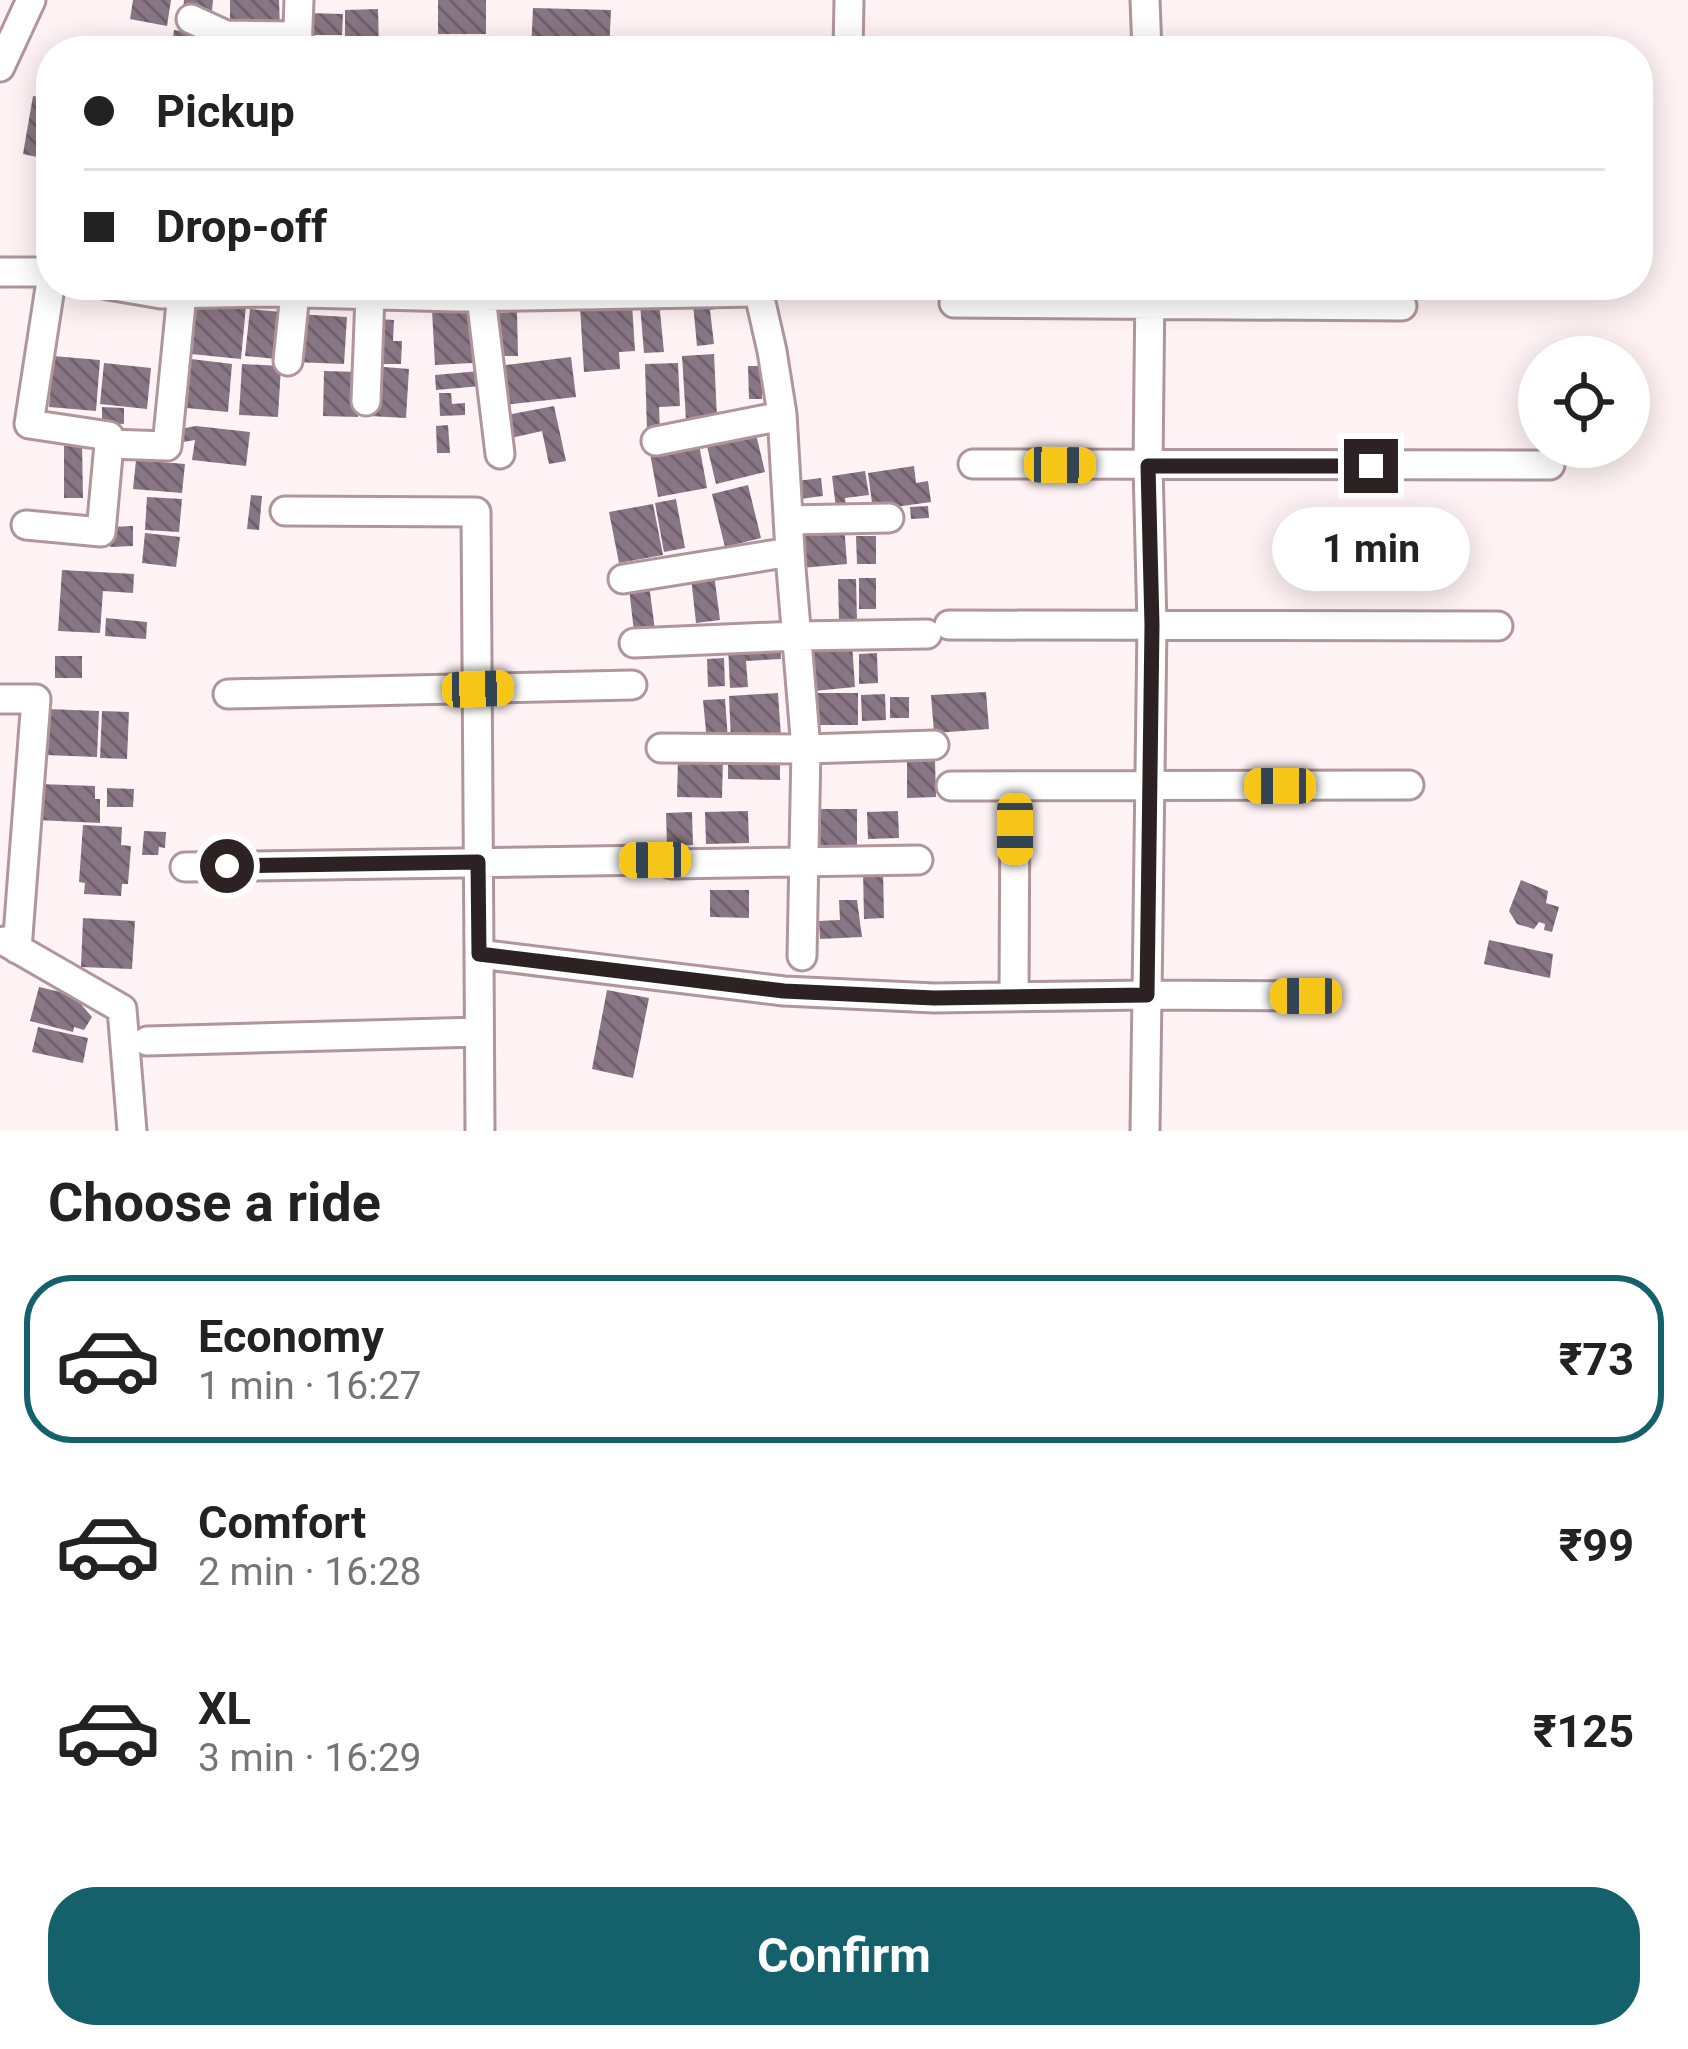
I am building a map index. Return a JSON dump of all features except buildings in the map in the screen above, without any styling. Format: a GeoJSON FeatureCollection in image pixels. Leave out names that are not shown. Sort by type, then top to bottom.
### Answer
{"type":"FeatureCollection","features":[{"type":"Feature","properties":{"kind":"street"},"geometry":{"type":"LineString","coordinates":[[0,67],[31,0]]}},
{"type":"Feature","properties":{"kind":"street"},"geometry":{"type":"LineString","coordinates":[[297,36],[299,0]]}},
{"type":"Feature","properties":{"kind":"street"},"geometry":{"type":"LineString","coordinates":[[848,36],[849,0]]}},
{"type":"Feature","properties":{"kind":"street"},"geometry":{"type":"LineString","coordinates":[[1145,0],[1146,36]]}},
{"type":"Feature","properties":{"kind":"street"},"geometry":{"type":"LineString","coordinates":[[191,19],[215,36]]}},
{"type":"Feature","properties":{"kind":"street"},"geometry":{"type":"LineString","coordinates":[[0,272],[36,276]]}},
{"type":"Feature","properties":{"kind":"street"},"geometry":{"type":"LineString","coordinates":[[26,525],[101,532],[109,436],[29,424],[48,300]]}},
{"type":"Feature","properties":{"kind":"street"},"geometry":{"type":"LineString","coordinates":[[109,444],[166,446],[198,300]]}},
{"type":"Feature","properties":{"kind":"street"},"geometry":{"type":"LineString","coordinates":[[279,300],[288,361]]}},
{"type":"Feature","properties":{"kind":"street"},"geometry":{"type":"LineString","coordinates":[[366,401],[379,300]]}},
{"type":"Feature","properties":{"kind":"street"},"geometry":{"type":"LineString","coordinates":[[473,300],[500,454]]}},
{"type":"Feature","properties":{"kind":"street"},"geometry":{"type":"LineString","coordinates":[[761,300],[782,416],[806,749],[802,956]]}},
{"type":"Feature","properties":{"kind":"street"},"geometry":{"type":"LineString","coordinates":[[954,303],[1019,300]]}},
{"type":"Feature","properties":{"kind":"street"},"geometry":{"type":"LineString","coordinates":[[1144,1131],[1152,625],[1150,300]]}},
{"type":"Feature","properties":{"kind":"street"},"geometry":{"type":"LineString","coordinates":[[1276,300],[1402,306]]}},
{"type":"Feature","properties":{"kind":"street"},"geometry":{"type":"LineString","coordinates":[[656,440],[782,416]]}},
{"type":"Feature","properties":{"kind":"street"},"geometry":{"type":"LineString","coordinates":[[973,464],[1518,465]]}},
{"type":"Feature","properties":{"kind":"street"},"geometry":{"type":"LineString","coordinates":[[285,512],[476,512],[480,1131]]}},
{"type":"Feature","properties":{"kind":"street"},"geometry":{"type":"LineString","coordinates":[[788,520],[889,518]]}},
{"type":"Feature","properties":{"kind":"street"},"geometry":{"type":"LineString","coordinates":[[623,579],[790,552]]}},
{"type":"Feature","properties":{"kind":"street"},"geometry":{"type":"LineString","coordinates":[[634,643],[938,629],[1498,626]]}},
{"type":"Feature","properties":{"kind":"street"},"geometry":{"type":"LineString","coordinates":[[228,694],[632,685]]}},
{"type":"Feature","properties":{"kind":"street"},"geometry":{"type":"LineString","coordinates":[[0,699],[36,699],[9,944],[122,1010],[132,1131]]}},
{"type":"Feature","properties":{"kind":"street"},"geometry":{"type":"LineString","coordinates":[[662,748],[934,745]]}},
{"type":"Feature","properties":{"kind":"street"},"geometry":{"type":"LineString","coordinates":[[951,786],[1409,785]]}},
{"type":"Feature","properties":{"kind":"street"},"geometry":{"type":"LineString","coordinates":[[1013,997],[1015,786]]}},
{"type":"Feature","properties":{"kind":"street"},"geometry":{"type":"LineString","coordinates":[[185,867],[918,860]]}},
{"type":"Feature","properties":{"kind":"street"},"geometry":{"type":"LineString","coordinates":[[479,954],[784,991],[934,998],[1306,996]]}},
{"type":"Feature","properties":{"kind":"street"},"geometry":{"type":"LineString","coordinates":[[147,1041],[479,1032]]}},
{"type":"Feature","properties":{"kind":"route"},"geometry":{"type":"LineString","coordinates":[[227,866],[478,862],[479,954],[784,991],[934,998],[1147,995],[1152,625],[1148,466],[1371,466]]}}]}
